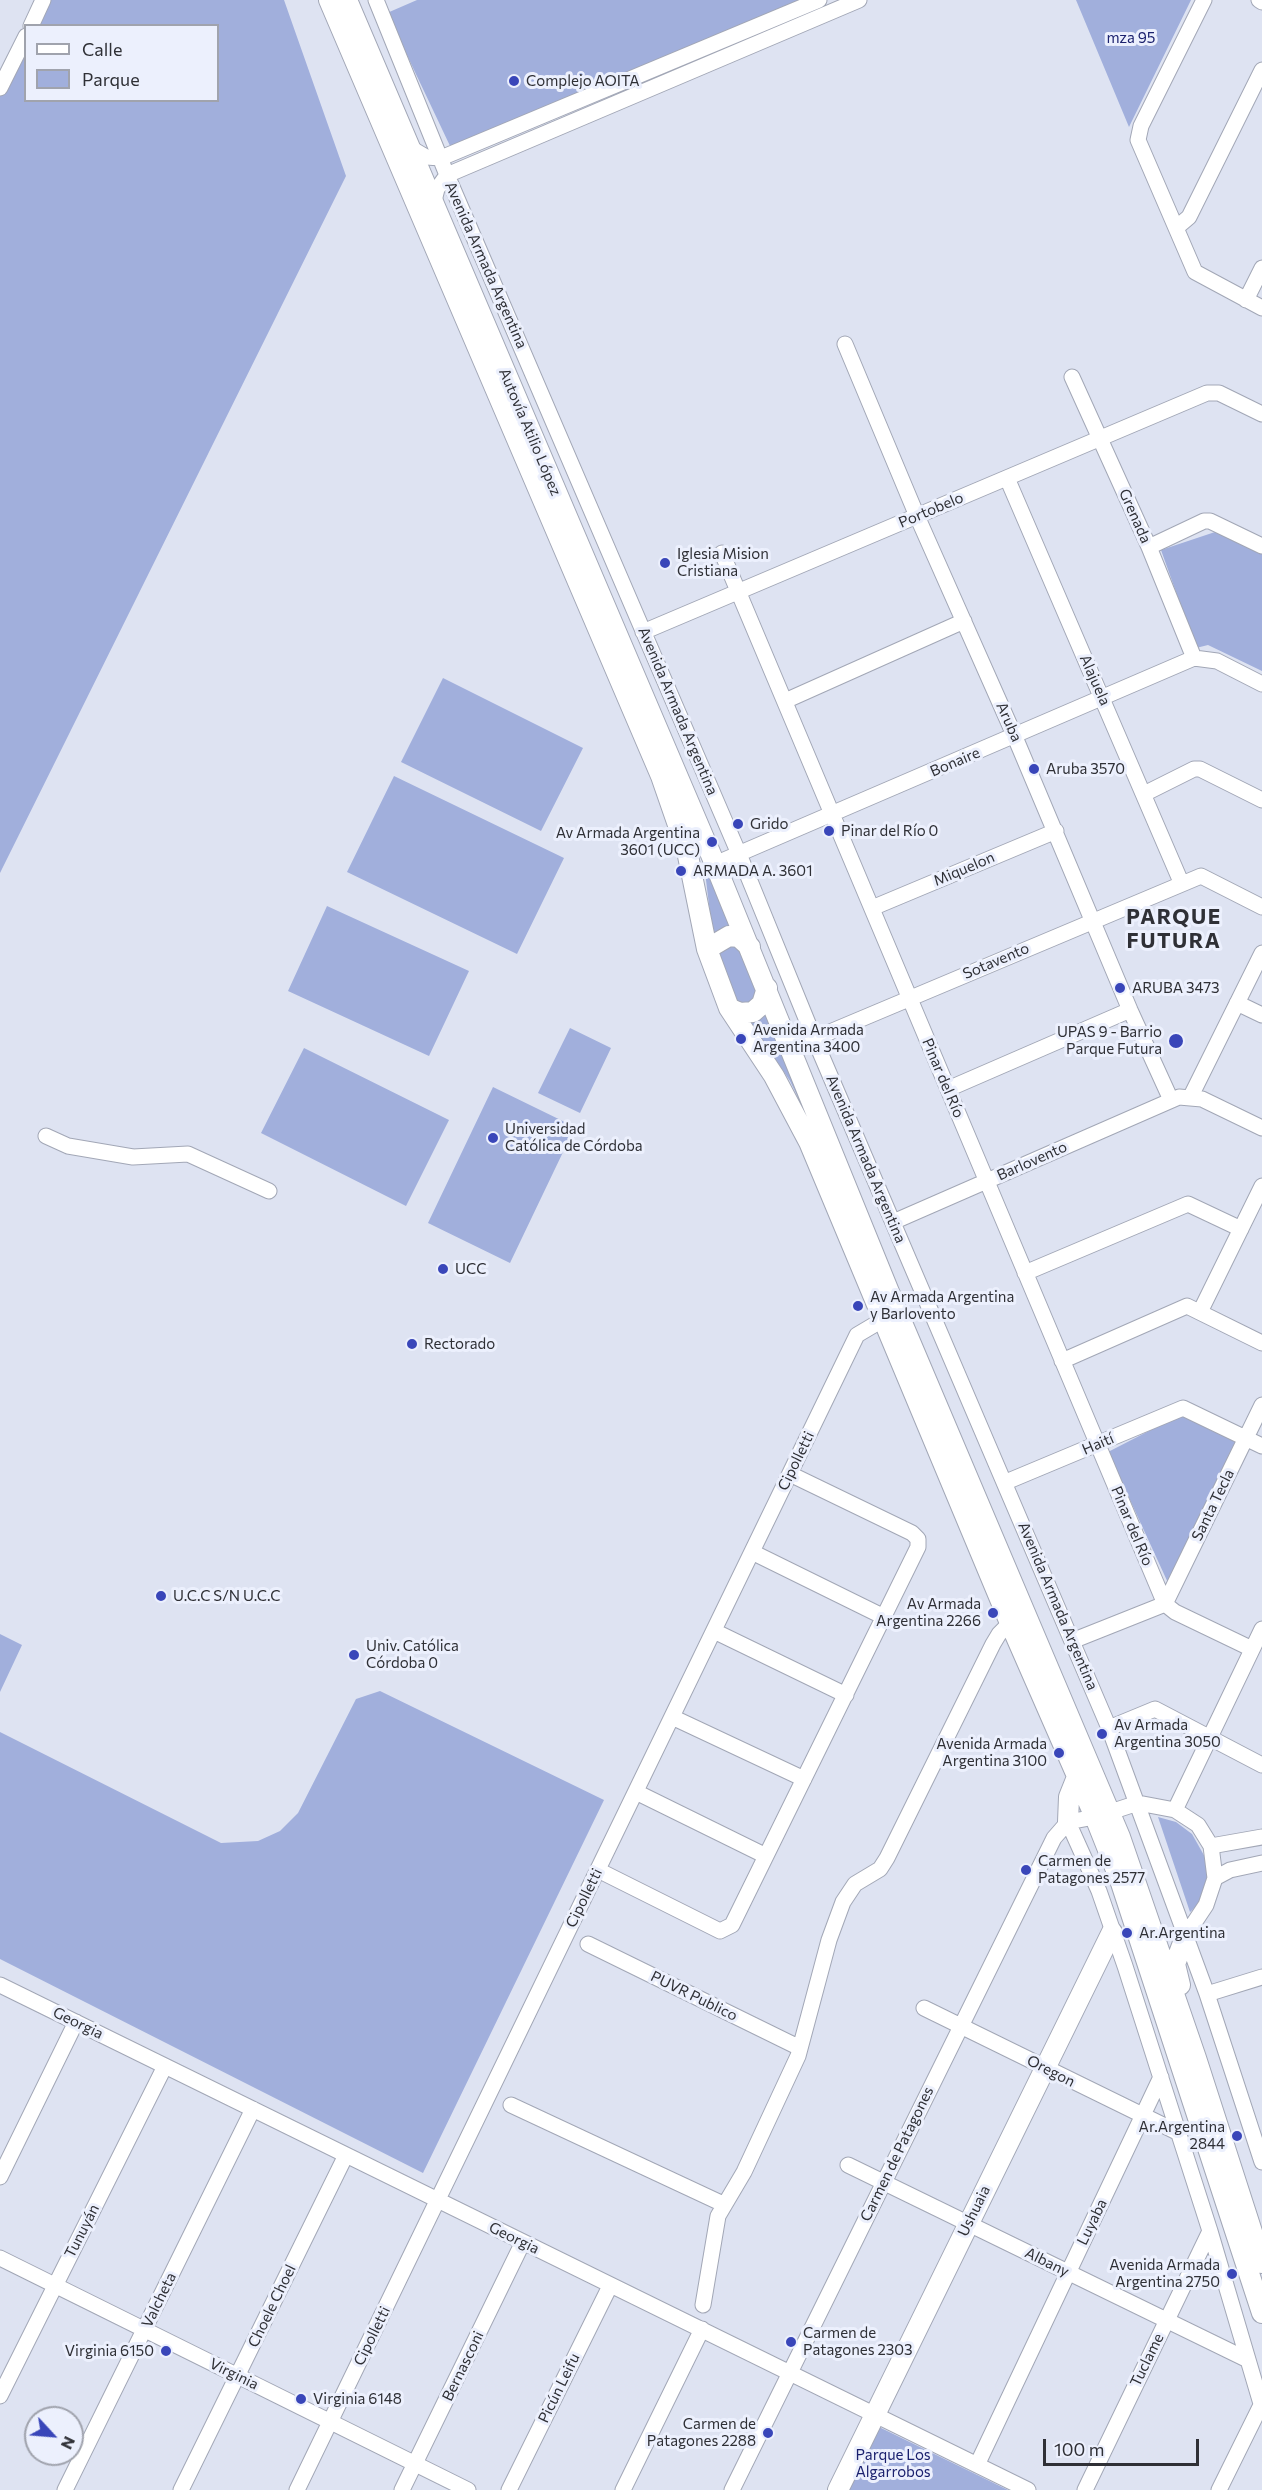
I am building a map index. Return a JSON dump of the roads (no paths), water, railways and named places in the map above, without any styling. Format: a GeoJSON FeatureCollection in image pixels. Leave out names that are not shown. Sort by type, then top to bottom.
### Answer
{"type":"FeatureCollection","features":[{"type":"Feature","properties":{"kind":"main road","name":"Autovía Atilio López"},"geometry":{"type":"LineString","coordinates":[[329,0],[661,776],[687,851]]}},
{"type":"Feature","properties":{"kind":"main road","name":"Autovía Atilio López"},"geometry":{"type":"LineString","coordinates":[[347,0],[715,864]]}},
{"type":"Feature","properties":{"kind":"main road","name":"Avenida Armada Argentina"},"geometry":{"type":"LineString","coordinates":[[687,851],[707,949],[729,1008],[793,1109],[885,1319],[1010,1623],[1077,1777],[1102,1814],[1127,1902],[1262,2313]]}},
{"type":"Feature","properties":{"kind":"main road","name":"Avenida Armada Argentina"},"geometry":{"type":"LineString","coordinates":[[715,864],[792,1048],[1102,1814],[1196,2058],[1262,2263]]}},
{"type":"Feature","properties":{"kind":"main road"},"geometry":{"type":"LineString","coordinates":[[707,949],[729,936],[739,937],[750,947]]}},
{"type":"Feature","properties":{"kind":"main road"},"geometry":{"type":"LineString","coordinates":[[729,1008],[740,1013],[753,1012],[762,1004],[767,988]]}},
{"type":"Feature","properties":{"kind":"main road"},"geometry":{"type":"LineString","coordinates":[[1068,1822],[1069,1797],[1077,1777]]}},
{"type":"Feature","properties":{"kind":"main road","name":"Ushuaia"},"geometry":{"type":"LineString","coordinates":[[838,2490],[1112,1932]]}},
{"type":"Feature","properties":{"kind":"main road"},"geometry":{"type":"LineString","coordinates":[[1186,1935],[1175,1971],[1195,2039],[1196,2058]]}},
{"type":"Feature","properties":{"kind":"street"},"geometry":{"type":"LineString","coordinates":[[32,24],[43,0]]}},
{"type":"Feature","properties":{"kind":"street","name":"Avenida Armada Argentina"},"geometry":{"type":"LineString","coordinates":[[376,0],[447,175],[739,854],[814,1038],[1006,1482],[1109,1728],[1207,1994],[1262,2162]]}},
{"type":"Feature","properties":{"kind":"street"},"geometry":{"type":"LineString","coordinates":[[409,147],[426,157],[441,158],[819,0]]}},
{"type":"Feature","properties":{"kind":"street"},"geometry":{"type":"LineString","coordinates":[[433,205],[437,189],[447,175],[859,0]]}},
{"type":"Feature","properties":{"kind":"street"},"geometry":{"type":"LineString","coordinates":[[1204,0],[1138,135],[1140,145],[1195,272],[1262,308]]}},
{"type":"Feature","properties":{"kind":"street"},"geometry":{"type":"LineString","coordinates":[[0,88],[24,40]]}},
{"type":"Feature","properties":{"kind":"street"},"geometry":{"type":"LineString","coordinates":[[1176,228],[1189,217],[1262,70]]}},
{"type":"Feature","properties":{"kind":"street"},"geometry":{"type":"LineString","coordinates":[[1246,300],[1262,268]]}},
{"type":"Feature","properties":{"kind":"street","name":"Aruba"},"geometry":{"type":"LineString","coordinates":[[845,344],[917,516],[1056,831],[1130,1010],[1171,1100]]}},
{"type":"Feature","properties":{"kind":"street","name":"Grenada"},"geometry":{"type":"LineString","coordinates":[[1072,377],[1149,547],[1194,658]]}},
{"type":"Feature","properties":{"kind":"street","name":"Portobelo"},"geometry":{"type":"LineString","coordinates":[[643,632],[1207,393],[1219,393],[1262,414]]}},
{"type":"Feature","properties":{"kind":"street","name":"Alajuela"},"geometry":{"type":"LineString","coordinates":[[1007,478],[1181,882]]}},
{"type":"Feature","properties":{"kind":"street"},"geometry":{"type":"LineString","coordinates":[[1149,547],[1199,523],[1210,521],[1262,546]]}},
{"type":"Feature","properties":{"kind":"street","name":"Pinar del Río"},"geometry":{"type":"LineString","coordinates":[[722,553],[1165,1604]]}},
{"type":"Feature","properties":{"kind":"street"},"geometry":{"type":"LineString","coordinates":[[785,701],[964,621]]}},
{"type":"Feature","properties":{"kind":"street"},"geometry":{"type":"LineString","coordinates":[[1194,658],[1217,661],[1262,684]]}},
{"type":"Feature","properties":{"kind":"street","name":"Bonaire"},"geometry":{"type":"LineString","coordinates":[[715,864],[1104,699],[1194,658]]}},
{"type":"Feature","properties":{"kind":"street"},"geometry":{"type":"LineString","coordinates":[[1144,794],[1194,769],[1200,769],[1262,800]]}},
{"type":"Feature","properties":{"kind":"street","name":"Miquelon"},"geometry":{"type":"LineString","coordinates":[[872,908],[1056,831]]}},
{"type":"Feature","properties":{"kind":"street","name":"Sotavento"},"geometry":{"type":"LineString","coordinates":[[792,1048],[1181,882],[1201,876],[1262,907]]}},
{"type":"Feature","properties":{"kind":"street"},"geometry":{"type":"LineString","coordinates":[[1262,953],[1191,1096],[1262,1128]]}},
{"type":"Feature","properties":{"kind":"street"},"geometry":{"type":"LineString","coordinates":[[1237,1002],[1262,1015]]}},
{"type":"Feature","properties":{"kind":"street"},"geometry":{"type":"LineString","coordinates":[[948,1089],[1130,1010]]}},
{"type":"Feature","properties":{"kind":"street","name":"Barlovento"},"geometry":{"type":"LineString","coordinates":[[893,1222],[1171,1100],[1191,1096]]}},
{"type":"Feature","properties":{"kind":"street"},"geometry":{"type":"LineString","coordinates":[[46,1136],[68,1146],[133,1157],[188,1154],[269,1191]]}},
{"type":"Feature","properties":{"kind":"street"},"geometry":{"type":"LineString","coordinates":[[1062,1361],[1194,1309],[1241,1230],[1262,1186]]}},
{"type":"Feature","properties":{"kind":"street"},"geometry":{"type":"LineString","coordinates":[[1025,1273],[1188,1204],[1241,1230]]}},
{"type":"Feature","properties":{"kind":"street"},"geometry":{"type":"LineString","coordinates":[[1194,1309],[1262,1343]]}},
{"type":"Feature","properties":{"kind":"street","name":"Cipolletti"},"geometry":{"type":"LineString","coordinates":[[297,2490],[857,1335],[885,1319]]}},
{"type":"Feature","properties":{"kind":"street","name":"Santa Tecla"},"geometry":{"type":"LineString","coordinates":[[1165,1604],[1262,1406]]}},
{"type":"Feature","properties":{"kind":"street","name":"Haití"},"geometry":{"type":"LineString","coordinates":[[1006,1482],[1178,1409],[1189,1409],[1246,1438]]}},
{"type":"Feature","properties":{"kind":"street"},"geometry":{"type":"LineString","coordinates":[[1246,1438],[1262,1446]]}},
{"type":"Feature","properties":{"kind":"street"},"geometry":{"type":"LineString","coordinates":[[598,1870],[720,1930],[725,1930],[732,1925],[918,1548],[918,1539],[912,1533],[790,1474]]}},
{"type":"Feature","properties":{"kind":"street"},"geometry":{"type":"LineString","coordinates":[[752,1552],[884,1617]]}},
{"type":"Feature","properties":{"kind":"street"},"geometry":{"type":"LineString","coordinates":[[1072,1641],[1165,1604],[1175,1612],[1252,1649]]}},
{"type":"Feature","properties":{"kind":"street"},"geometry":{"type":"LineString","coordinates":[[703,2305],[718,2216],[723,2204],[744,2172],[800,2048],[843,1902],[855,1884],[880,1869],[887,1858],[993,1644],[1010,1623]]}},
{"type":"Feature","properties":{"kind":"street"},"geometry":{"type":"LineString","coordinates":[[1175,1810],[1262,1629]]}},
{"type":"Feature","properties":{"kind":"street"},"geometry":{"type":"LineString","coordinates":[[714,1631],[846,1695]]}},
{"type":"Feature","properties":{"kind":"street"},"geometry":{"type":"LineString","coordinates":[[1109,1728],[1148,1710],[1160,1710],[1262,1765]]}},
{"type":"Feature","properties":{"kind":"street"},"geometry":{"type":"LineString","coordinates":[[672,1716],[804,1779]]}},
{"type":"Feature","properties":{"kind":"street"},"geometry":{"type":"LineString","coordinates":[[636,1792],[766,1856]]}},
{"type":"Feature","properties":{"kind":"street"},"geometry":{"type":"LineString","coordinates":[[1186,1935],[1206,1905],[1215,1878],[1211,1846],[1198,1825],[1175,1810],[1138,1803],[1068,1822],[1099,1891],[1161,2077],[1262,2405],[1219,2490]]}},
{"type":"Feature","properties":{"kind":"street","name":"Carmen de Patagones"},"geometry":{"type":"LineString","coordinates":[[732,2490],[1054,1838],[1068,1822]]}},
{"type":"Feature","properties":{"kind":"street"},"geometry":{"type":"LineString","coordinates":[[1211,1846],[1262,1837]]}},
{"type":"Feature","properties":{"kind":"street"},"geometry":{"type":"LineString","coordinates":[[1215,1878],[1230,1870],[1262,1863]]}},
{"type":"Feature","properties":{"kind":"street","name":"PUVR Publico"},"geometry":{"type":"LineString","coordinates":[[588,1944],[800,2048]]}},
{"type":"Feature","properties":{"kind":"street"},"geometry":{"type":"LineString","coordinates":[[1207,1994],[1262,1977]]}},
{"type":"Feature","properties":{"kind":"street","name":"Georgia"},"geometry":{"type":"LineString","coordinates":[[0,1985],[1028,2490]]}},
{"type":"Feature","properties":{"kind":"street","name":"Oregon"},"geometry":{"type":"LineString","coordinates":[[924,2008],[1179,2133]]}},
{"type":"Feature","properties":{"kind":"street"},"geometry":{"type":"LineString","coordinates":[[0,2177],[76,2022]]}},
{"type":"Feature","properties":{"kind":"street","name":"Tunuyán"},"geometry":{"type":"LineString","coordinates":[[0,2396],[165,2066]]}},
{"type":"Feature","properties":{"kind":"street","name":"Luyaba"},"geometry":{"type":"LineString","coordinates":[[977,2465],[1161,2077]]}},
{"type":"Feature","properties":{"kind":"street"},"geometry":{"type":"LineString","coordinates":[[512,2105],[723,2204]]}},
{"type":"Feature","properties":{"kind":"street","name":"Valcheta"},"geometry":{"type":"LineString","coordinates":[[65,2490],[253,2109]]}},
{"type":"Feature","properties":{"kind":"street","name":"Choele Choel"},"geometry":{"type":"LineString","coordinates":[[181,2490],[346,2155]]}},
{"type":"Feature","properties":{"kind":"street","name":"Albany"},"geometry":{"type":"LineString","coordinates":[[848,2165],[1246,2359]]}},
{"type":"Feature","properties":{"kind":"street","name":"Tuclame"},"geometry":{"type":"LineString","coordinates":[[1085,2490],[1210,2231]]}},
{"type":"Feature","properties":{"kind":"street","name":"Bernasconi"},"geometry":{"type":"LineString","coordinates":[[402,2490],[524,2242]]}},
{"type":"Feature","properties":{"kind":"street","name":"Virginia"},"geometry":{"type":"LineString","coordinates":[[0,2258],[468,2490]]}},
{"type":"Feature","properties":{"kind":"street","name":"Picún Leifu"},"geometry":{"type":"LineString","coordinates":[[509,2490],[610,2286]]}},
{"type":"Feature","properties":{"kind":"street"},"geometry":{"type":"LineString","coordinates":[[623,2490],[702,2330]]}},
{"type":"Feature","properties":{"kind":"place","name":"Complejo AOITA"},"geometry":{"type":"Point","coordinates":[514,81]}},
{"type":"Feature","properties":{"kind":"place","name":"Iglesia Mision Cristiana"},"geometry":{"type":"Point","coordinates":[665,563]}},
{"type":"Feature","properties":{"kind":"place","name":"Aruba 3570"},"geometry":{"type":"Point","coordinates":[1034,769]}},
{"type":"Feature","properties":{"kind":"place","name":"Grido"},"geometry":{"type":"Point","coordinates":[738,824]}},
{"type":"Feature","properties":{"kind":"place","name":"Pinar del Río 0"},"geometry":{"type":"Point","coordinates":[829,831]}},
{"type":"Feature","properties":{"kind":"place","name":"Av Armada Argentina 3601 (UCC)"},"geometry":{"type":"Point","coordinates":[712,842]}},
{"type":"Feature","properties":{"kind":"place","name":"ARMADA A. 3601"},"geometry":{"type":"Point","coordinates":[681,871]}},
{"type":"Feature","properties":{"kind":"place","name":"ARUBA 3473"},"geometry":{"type":"Point","coordinates":[1120,988]}},
{"type":"Feature","properties":{"kind":"place","name":"Avenida Armada Argentina 3400"},"geometry":{"type":"Point","coordinates":[741,1039]}},
{"type":"Feature","properties":{"kind":"place","name":"UPAS 9 - Barrio Parque Futura"},"geometry":{"type":"Point","coordinates":[1176,1041]}},
{"type":"Feature","properties":{"kind":"place","name":"Universidad Católica de Córdoba"},"geometry":{"type":"Point","coordinates":[493,1138]}},
{"type":"Feature","properties":{"kind":"place","name":"UCC"},"geometry":{"type":"Point","coordinates":[443,1269]}},
{"type":"Feature","properties":{"kind":"place","name":"Av Armada Argentina y Barlovento"},"geometry":{"type":"Point","coordinates":[858,1306]}},
{"type":"Feature","properties":{"kind":"place","name":"Rectorado"},"geometry":{"type":"Point","coordinates":[412,1344]}},
{"type":"Feature","properties":{"kind":"place","name":"U.C.C S/N U.C.C"},"geometry":{"type":"Point","coordinates":[161,1596]}},
{"type":"Feature","properties":{"kind":"place","name":"Av Armada Argentina 2266"},"geometry":{"type":"Point","coordinates":[993,1613]}},
{"type":"Feature","properties":{"kind":"place","name":"Univ. Católica Córdoba 0"},"geometry":{"type":"Point","coordinates":[354,1655]}},
{"type":"Feature","properties":{"kind":"place","name":"Av Armada Argentina 3050"},"geometry":{"type":"Point","coordinates":[1102,1734]}},
{"type":"Feature","properties":{"kind":"place","name":"Avenida Armada Argentina 3100"},"geometry":{"type":"Point","coordinates":[1059,1753]}},
{"type":"Feature","properties":{"kind":"place","name":"Carmen de Patagones 2577"},"geometry":{"type":"Point","coordinates":[1026,1870]}},
{"type":"Feature","properties":{"kind":"place","name":"Ar.Argentina"},"geometry":{"type":"Point","coordinates":[1127,1933]}},
{"type":"Feature","properties":{"kind":"place","name":"Ar.Argentina 2844"},"geometry":{"type":"Point","coordinates":[1237,2136]}},
{"type":"Feature","properties":{"kind":"place","name":"Avenida Armada Argentina 2750"},"geometry":{"type":"Point","coordinates":[1232,2274]}},
{"type":"Feature","properties":{"kind":"place","name":"Carmen de Patagones 2303"},"geometry":{"type":"Point","coordinates":[791,2342]}},
{"type":"Feature","properties":{"kind":"place","name":"Virginia 6150"},"geometry":{"type":"Point","coordinates":[166,2351]}},
{"type":"Feature","properties":{"kind":"place","name":"Virginia 6148"},"geometry":{"type":"Point","coordinates":[301,2399]}},
{"type":"Feature","properties":{"kind":"place","name":"Carmen de Patagones 2288"},"geometry":{"type":"Point","coordinates":[768,2433]}},
{"type":"Feature","properties":{"kind":"district","name":"PARQUE FUTURA"},"geometry":{"type":"Point","coordinates":[1174,929]}},
{"type":"Feature","properties":{"kind":"park label","name":"mza 95"},"geometry":{"type":"Point","coordinates":[1131,38]}},
{"type":"Feature","properties":{"kind":"park label","name":"Parque Los Algarrobos"},"geometry":{"type":"Point","coordinates":[893,2464]}}]}
